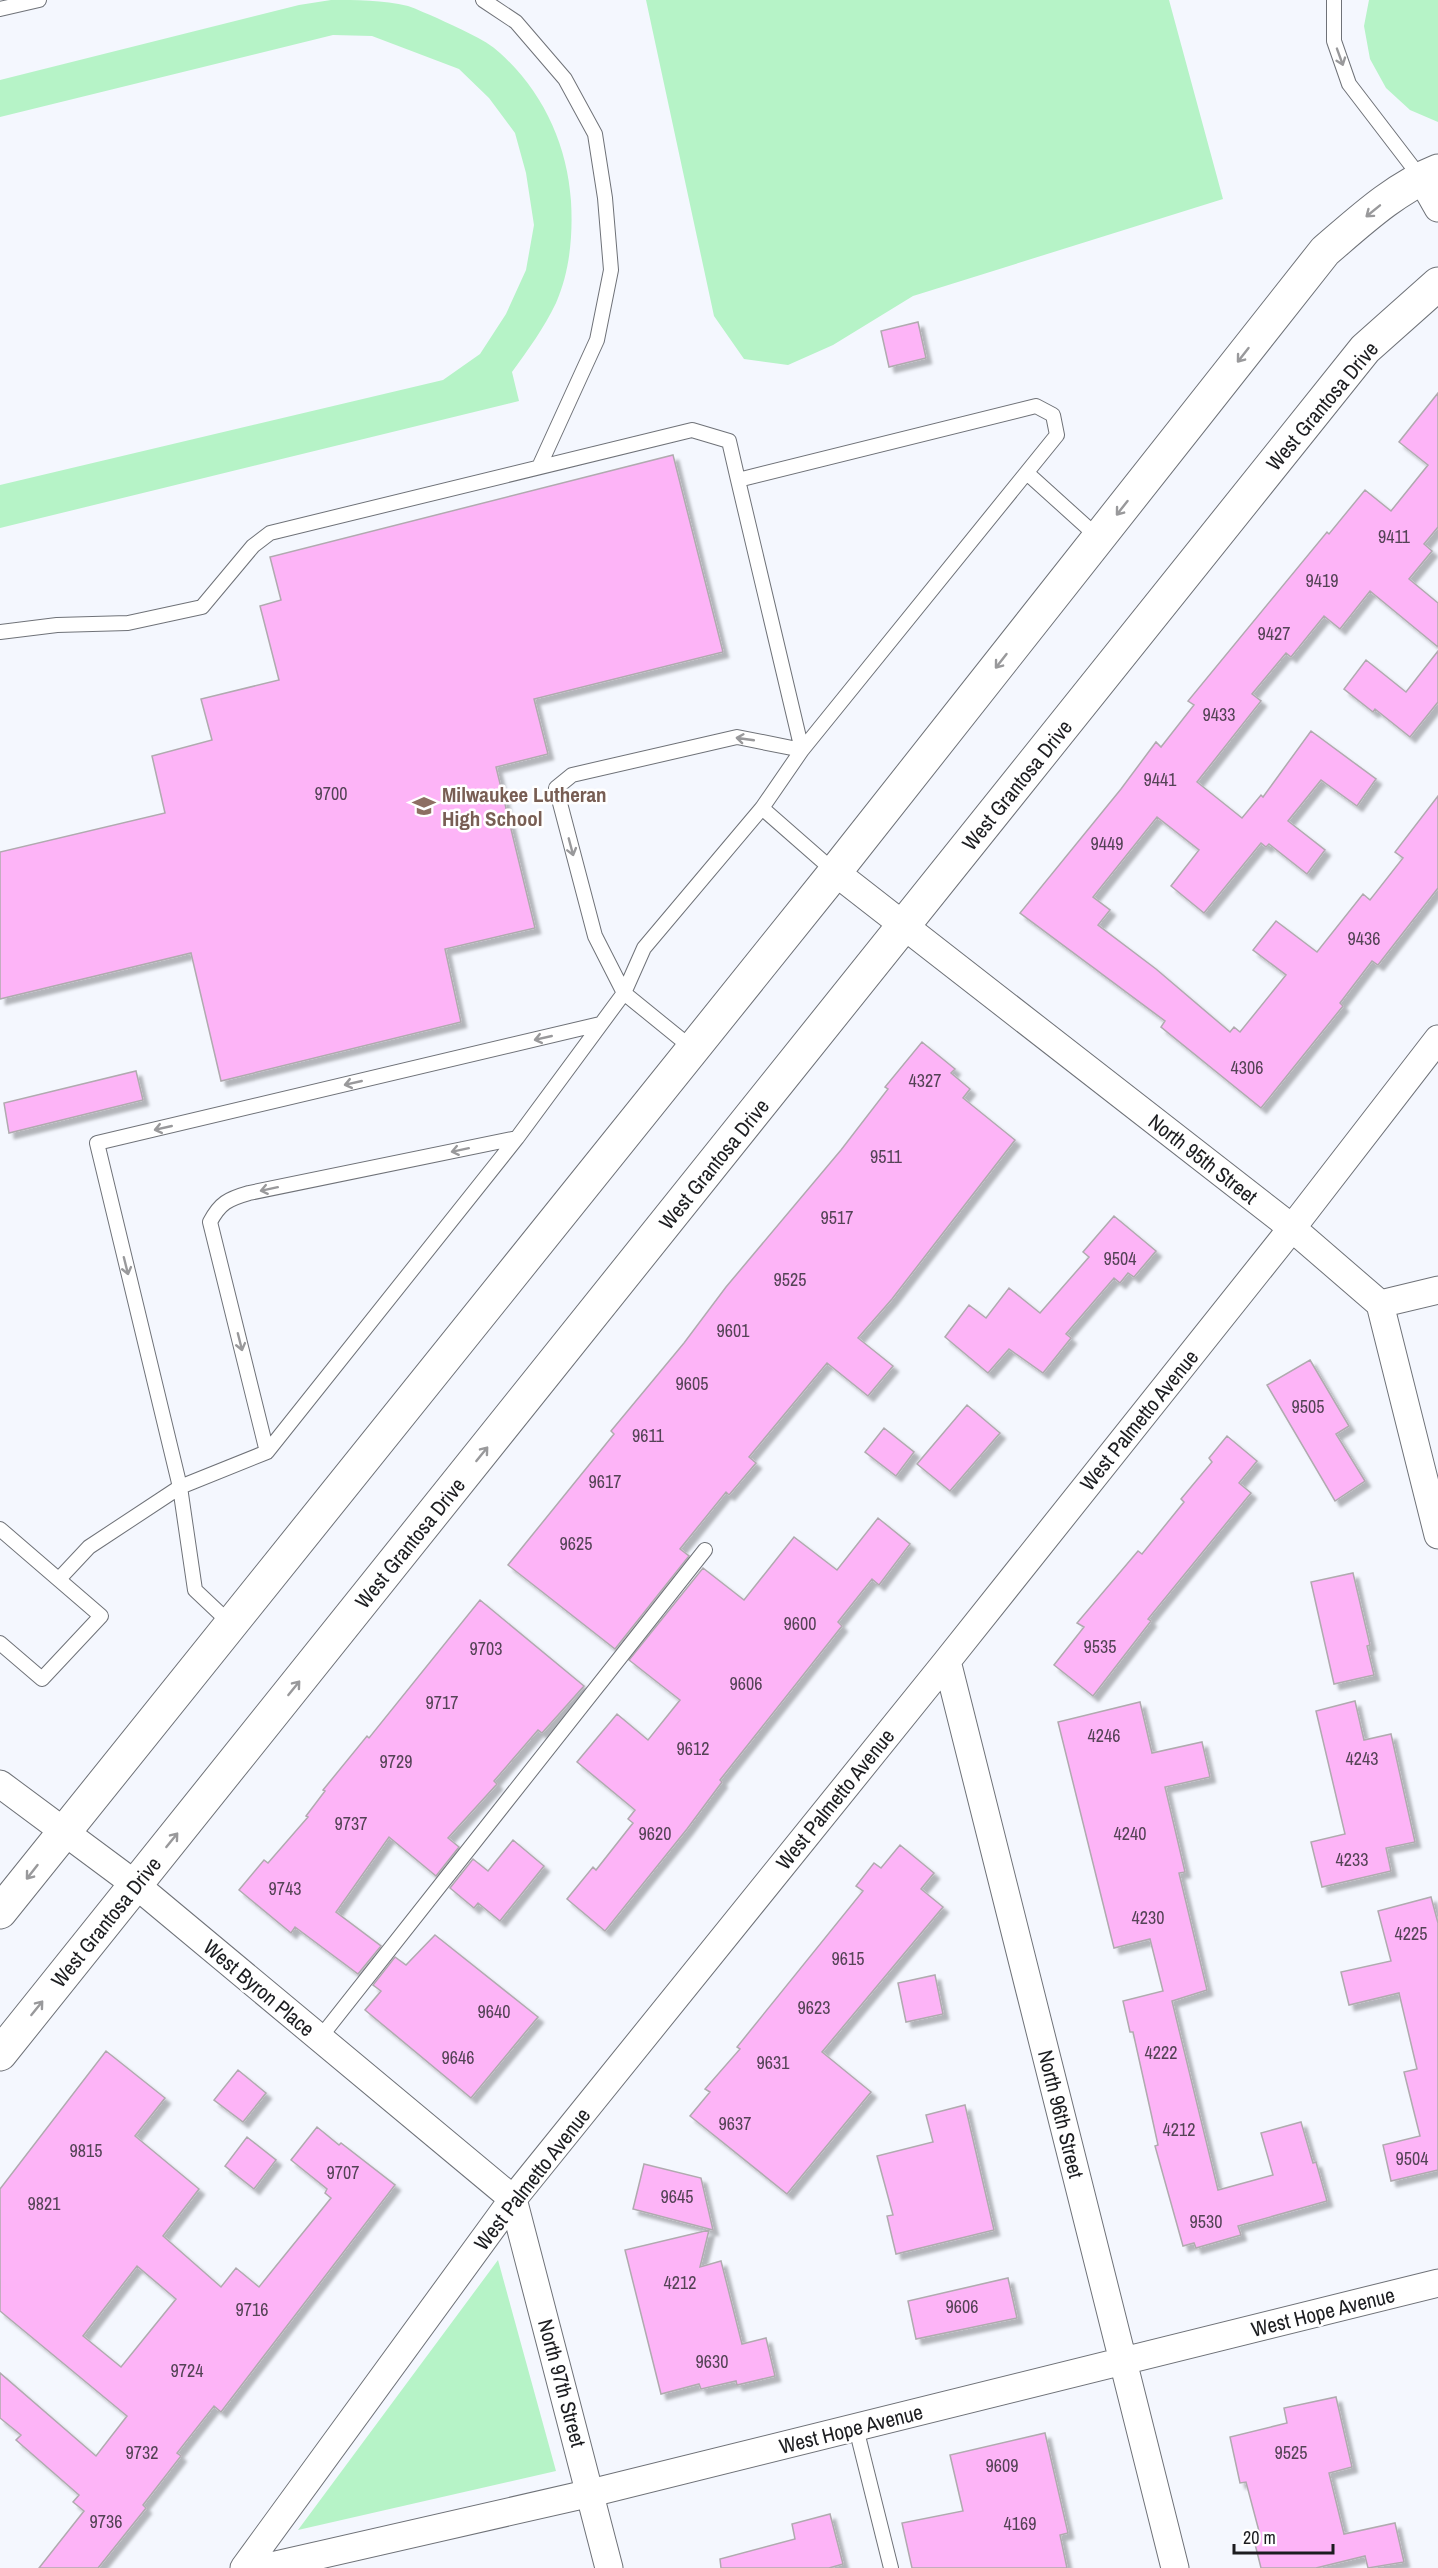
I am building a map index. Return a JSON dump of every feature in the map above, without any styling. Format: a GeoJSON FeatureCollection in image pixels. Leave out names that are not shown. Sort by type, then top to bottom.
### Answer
{"type":"FeatureCollection","features":[{"type":"Feature","properties":{"kind":"street"},"geometry":{"type":"LineString","coordinates":[[0,1912],[693,1049],[1325,250],[1380,205],[1430,174],[1438,208]]}},
{"type":"Feature","properties":{"kind":"street","name":"West Grantosa Drive"},"geometry":{"type":"LineString","coordinates":[[0,2054],[1365,349],[1438,284]]}},
{"type":"Feature","properties":{"kind":"street","name":"North 95th Street"},"geometry":{"type":"LineString","coordinates":[[834,872],[1292,1228],[1380,1304]]}},
{"type":"Feature","properties":{"kind":"street","name":"West Palmetto Avenue"},"geometry":{"type":"LineString","coordinates":[[244,2568],[513,2199],[947,1661],[1292,1228],[1438,1039]]}},
{"type":"Feature","properties":{"kind":"street"},"geometry":{"type":"LineString","coordinates":[[1438,1290],[1380,1304],[1438,1535]]}},
{"type":"Feature","properties":{"kind":"street","name":"North 96th Street"},"geometry":{"type":"LineString","coordinates":[[947,1661],[1175,2568]]}},
{"type":"Feature","properties":{"kind":"street","name":"West Byron Place"},"geometry":{"type":"LineString","coordinates":[[0,1784],[136,1885],[513,2199]]}},
{"type":"Feature","properties":{"kind":"street","name":"North 97th Street"},"geometry":{"type":"LineString","coordinates":[[513,2199],[609,2568]]}},
{"type":"Feature","properties":{"kind":"street","name":"West Hope Avenue"},"geometry":{"type":"LineString","coordinates":[[263,2568],[591,2493],[1438,2283]]}},
{"type":"Feature","properties":{"kind":"lane"},"geometry":{"type":"LineString","coordinates":[[0,9],[39,0]]}},
{"type":"Feature","properties":{"kind":"lane"},"geometry":{"type":"LineString","coordinates":[[483,0],[516,22],[565,79],[595,134],[605,198],[610,270],[597,340],[539,467]]}},
{"type":"Feature","properties":{"kind":"lane"},"geometry":{"type":"LineString","coordinates":[[1334,0],[1334,41],[1349,84],[1430,174]]}},
{"type":"Feature","properties":{"kind":"lane"},"geometry":{"type":"LineString","coordinates":[[59,1579],[89,1547],[180,1487],[267,1452],[517,1138],[624,993],[644,948],[762,808],[802,750],[1057,435],[1053,415],[1036,406],[738,480]]}},
{"type":"Feature","properties":{"kind":"lane"},"geometry":{"type":"LineString","coordinates":[[0,632],[57,626],[128,623],[202,607],[253,546],[270,533],[692,430],[729,441],[802,750]]}},
{"type":"Feature","properties":{"kind":"lane"},"geometry":{"type":"LineString","coordinates":[[1028,473],[1099,538]]}},
{"type":"Feature","properties":{"kind":"lane"},"geometry":{"type":"LineString","coordinates":[[693,1049],[624,993],[595,936],[556,788],[572,775],[737,737],[802,750]]}},
{"type":"Feature","properties":{"kind":"lane"},"geometry":{"type":"LineString","coordinates":[[762,808],[834,872]]}},
{"type":"Feature","properties":{"kind":"lane"},"geometry":{"type":"LineString","coordinates":[[231,1624],[195,1590],[180,1487],[97,1143],[600,1024]]}},
{"type":"Feature","properties":{"kind":"lane"},"geometry":{"type":"LineString","coordinates":[[267,1452],[210,1222],[218,1208],[232,1198],[249,1193],[517,1138]]}},
{"type":"Feature","properties":{"kind":"lane"},"geometry":{"type":"LineString","coordinates":[[0,1529],[101,1616],[42,1679],[0,1643]]}},
{"type":"Feature","properties":{"kind":"lane"},"geometry":{"type":"LineString","coordinates":[[319,2039],[705,1550]]}},
{"type":"Feature","properties":{"kind":"lane"},"geometry":{"type":"LineString","coordinates":[[856,2428],[891,2568]]}},
{"type":"Feature","properties":{"kind":"green space"},"geometry":{"type":"Polygon","coordinates":[[[331,0],[379,1],[408,6],[478,38],[494,48],[515,68],[529,85],[550,120],[558,139],[569,180],[572,214],[570,253],[565,278],[556,303],[541,330],[512,372],[519,401],[0,528],[0,485],[443,380],[480,354],[506,314],[526,270],[534,225],[526,173],[515,133],[489,98],[459,69],[372,36],[333,35],[0,117],[0,80],[299,5],[331,0]]]}},
{"type":"Feature","properties":{"kind":"green space"},"geometry":{"type":"Polygon","coordinates":[[[646,0],[1169,0],[1223,199],[913,296],[833,345],[788,365],[744,359],[714,316],[646,0]]]}},
{"type":"Feature","properties":{"kind":"green space"},"geometry":{"type":"Polygon","coordinates":[[[1369,0],[1438,0],[1438,122],[1410,110],[1386,88],[1370,59],[1364,26],[1369,0]]]}},
{"type":"Feature","properties":{"kind":"green space"},"geometry":{"type":"Polygon","coordinates":[[[498,2260],[556,2471],[298,2530],[498,2260]]]}},
{"type":"Feature","properties":{"kind":"building"},"geometry":{"type":"Polygon","coordinates":[[[918,322],[926,358],[889,367],[881,331],[918,322]]]}},
{"type":"Feature","properties":{"kind":"building"},"geometry":{"type":"Polygon","coordinates":[[[1438,393],[1438,527],[1424,544],[1432,551],[1409,579],[1438,603],[1438,647],[1370,591],[1340,629],[1324,616],[1291,657],[1286,653],[1252,694],[1261,701],[1197,782],[1242,818],[1261,795],[1263,797],[1311,731],[1376,779],[1357,806],[1321,780],[1288,821],[1325,850],[1307,874],[1269,844],[1266,847],[1261,843],[1204,913],[1171,886],[1199,850],[1157,817],[1093,897],[1110,910],[1098,925],[1156,969],[1230,1032],[1234,1027],[1240,1032],[1286,975],[1253,950],[1276,921],[1317,952],[1363,894],[1370,900],[1403,858],[1395,852],[1438,796],[1438,888],[1378,965],[1372,961],[1340,1003],[1343,1006],[1261,1108],[1161,1027],[1165,1021],[1020,913],[1121,789],[1156,742],[1161,747],[1194,705],[1188,701],[1327,532],[1329,534],[1365,490],[1391,511],[1428,465],[1399,442],[1438,393]]]}},
{"type":"Feature","properties":{"kind":"building"},"geometry":{"type":"Polygon","coordinates":[[[673,455],[723,652],[534,699],[548,754],[496,767],[535,928],[445,949],[461,1022],[221,1081],[191,953],[0,999],[0,852],[165,813],[152,756],[212,740],[201,699],[279,680],[260,606],[281,600],[270,557],[673,455]]]}},
{"type":"Feature","properties":{"kind":"building"},"geometry":{"type":"Polygon","coordinates":[[[1438,651],[1438,702],[1410,737],[1375,709],[1373,712],[1344,689],[1366,660],[1406,692],[1438,651]]]}},
{"type":"Feature","properties":{"kind":"building"},"geometry":{"type":"Polygon","coordinates":[[[922,1042],[955,1069],[951,1073],[970,1089],[963,1098],[1015,1140],[892,1299],[858,1338],[893,1366],[868,1396],[827,1363],[749,1457],[756,1463],[729,1495],[726,1492],[680,1549],[689,1556],[615,1649],[508,1565],[614,1434],[611,1431],[684,1343],[726,1287],[841,1150],[888,1089],[885,1087],[922,1042]]]}},
{"type":"Feature","properties":{"kind":"building"},"geometry":{"type":"Polygon","coordinates":[[[136,1071],[143,1100],[9,1133],[4,1103],[136,1071]]]}},
{"type":"Feature","properties":{"kind":"building"},"geometry":{"type":"Polygon","coordinates":[[[1114,1216],[1156,1251],[1134,1277],[1128,1273],[1120,1283],[1114,1278],[1066,1334],[1071,1338],[1043,1373],[1009,1349],[988,1373],[945,1337],[969,1305],[986,1318],[1009,1288],[1040,1313],[1089,1257],[1083,1252],[1114,1216]]]}},
{"type":"Feature","properties":{"kind":"building"},"geometry":{"type":"Polygon","coordinates":[[[1310,1360],[1349,1426],[1336,1434],[1365,1481],[1335,1501],[1267,1385],[1310,1360]]]}},
{"type":"Feature","properties":{"kind":"building"},"geometry":{"type":"Polygon","coordinates":[[[967,1405],[1000,1433],[950,1491],[917,1464],[967,1405]]]}},
{"type":"Feature","properties":{"kind":"building"},"geometry":{"type":"Polygon","coordinates":[[[884,1428],[914,1452],[896,1476],[865,1452],[884,1428]]]}},
{"type":"Feature","properties":{"kind":"building"},"geometry":{"type":"Polygon","coordinates":[[[1227,1436],[1257,1461],[1239,1483],[1251,1493],[1148,1619],[1151,1621],[1093,1696],[1054,1665],[1084,1627],[1077,1623],[1138,1551],[1142,1554],[1184,1502],[1181,1499],[1212,1462],[1209,1458],[1227,1436]]]}},
{"type":"Feature","properties":{"kind":"building"},"geometry":{"type":"Polygon","coordinates":[[[878,1518],[910,1544],[879,1585],[872,1579],[838,1622],[842,1626],[720,1780],[722,1782],[687,1829],[605,1931],[567,1899],[593,1867],[596,1870],[633,1823],[628,1819],[635,1810],[577,1762],[617,1714],[648,1740],[680,1700],[629,1660],[703,1568],[744,1600],[794,1537],[837,1570],[878,1518]]]}},
{"type":"Feature","properties":{"kind":"building"},"geometry":{"type":"Polygon","coordinates":[[[1353,1573],[1370,1645],[1367,1646],[1374,1675],[1334,1684],[1311,1582],[1353,1573]]]}},
{"type":"Feature","properties":{"kind":"building"},"geometry":{"type":"Polygon","coordinates":[[[480,1600],[584,1686],[542,1733],[538,1730],[494,1781],[497,1784],[448,1838],[459,1847],[436,1876],[389,1837],[336,1912],[381,1946],[358,1974],[295,1927],[291,1933],[239,1890],[264,1860],[268,1863],[308,1817],[306,1816],[325,1791],[323,1790],[367,1736],[369,1738],[480,1600]]]}},
{"type":"Feature","properties":{"kind":"building"},"geometry":{"type":"Polygon","coordinates":[[[1355,1701],[1364,1740],[1391,1734],[1415,1842],[1386,1848],[1391,1871],[1322,1887],[1311,1842],[1345,1834],[1316,1711],[1355,1701]]]}},
{"type":"Feature","properties":{"kind":"building"},"geometry":{"type":"Polygon","coordinates":[[[1140,1702],[1152,1753],[1202,1742],[1210,1777],[1165,1787],[1185,1872],[1179,1873],[1207,1990],[1172,2001],[1218,2190],[1273,2175],[1261,2133],[1301,2122],[1327,2201],[1238,2226],[1241,2235],[1196,2248],[1194,2243],[1183,2246],[1155,2146],[1158,2145],[1151,2113],[1133,2032],[1130,2032],[1123,2001],[1163,1991],[1150,1939],[1114,1948],[1058,1722],[1140,1702]]]}},
{"type":"Feature","properties":{"kind":"building"},"geometry":{"type":"Polygon","coordinates":[[[513,1840],[544,1866],[500,1921],[478,1903],[474,1908],[450,1888],[473,1859],[488,1871],[513,1840]]]}},
{"type":"Feature","properties":{"kind":"building"},"geometry":{"type":"Polygon","coordinates":[[[900,1845],[934,1873],[921,1889],[943,1907],[822,2052],[871,2092],[787,2194],[690,2116],[710,2092],[705,2089],[740,2049],[737,2047],[863,1891],[856,1886],[874,1863],[881,1868],[900,1845]]]}},
{"type":"Feature","properties":{"kind":"building"},"geometry":{"type":"Polygon","coordinates":[[[1431,1897],[1438,1923],[1438,2170],[1391,2181],[1383,2145],[1420,2136],[1404,2072],[1417,2069],[1399,1993],[1349,2005],[1341,1972],[1391,1961],[1378,1911],[1431,1897]]]}},
{"type":"Feature","properties":{"kind":"building"},"geometry":{"type":"Polygon","coordinates":[[[435,1935],[538,2017],[471,2098],[365,2010],[381,1991],[373,1985],[395,1957],[406,1965],[435,1935]]]}},
{"type":"Feature","properties":{"kind":"building"},"geometry":{"type":"Polygon","coordinates":[[[935,1975],[943,2014],[906,2022],[898,1983],[935,1975]]]}},
{"type":"Feature","properties":{"kind":"building"},"geometry":{"type":"Polygon","coordinates":[[[106,2051],[165,2098],[135,2136],[199,2189],[163,2236],[221,2287],[236,2268],[259,2287],[331,2198],[325,2193],[327,2189],[291,2160],[317,2127],[395,2185],[221,2412],[214,2406],[177,2453],[181,2456],[143,2505],[146,2508],[98,2568],[39,2568],[84,2511],[73,2502],[79,2495],[16,2440],[21,2435],[0,2418],[0,2373],[96,2456],[127,2416],[0,2311],[0,2189],[106,2051]],[[137,2266],[83,2336],[121,2367],[176,2299],[137,2266]]]}},
{"type":"Feature","properties":{"kind":"building"},"geometry":{"type":"Polygon","coordinates":[[[238,2070],[266,2093],[243,2122],[214,2100],[238,2070]]]}},
{"type":"Feature","properties":{"kind":"building"},"geometry":{"type":"Polygon","coordinates":[[[965,2105],[994,2230],[896,2254],[887,2216],[893,2215],[877,2156],[933,2142],[926,2115],[965,2105]]]}},
{"type":"Feature","properties":{"kind":"building"},"geometry":{"type":"Polygon","coordinates":[[[247,2137],[276,2160],[254,2189],[225,2166],[247,2137]]]}},
{"type":"Feature","properties":{"kind":"building"},"geometry":{"type":"Polygon","coordinates":[[[644,2164],[701,2178],[713,2230],[633,2209],[644,2164]]]}},
{"type":"Feature","properties":{"kind":"building"},"geometry":{"type":"Polygon","coordinates":[[[709,2230],[700,2267],[721,2261],[742,2344],[766,2338],[775,2376],[737,2385],[736,2381],[701,2389],[699,2384],[661,2394],[625,2250],[709,2230]]]}},
{"type":"Feature","properties":{"kind":"building"},"geometry":{"type":"Polygon","coordinates":[[[1008,2278],[1017,2318],[916,2339],[908,2301],[1008,2278]]]}},
{"type":"Feature","properties":{"kind":"building"},"geometry":{"type":"Polygon","coordinates":[[[1336,2397],[1352,2467],[1329,2473],[1344,2534],[1395,2523],[1404,2562],[1368,2568],[1365,2556],[1316,2568],[1261,2568],[1253,2536],[1260,2535],[1246,2482],[1240,2483],[1230,2437],[1287,2423],[1284,2408],[1336,2397]]]}},
{"type":"Feature","properties":{"kind":"building"},"geometry":{"type":"Polygon","coordinates":[[[1045,2433],[1068,2533],[1060,2535],[1067,2568],[912,2568],[902,2523],[963,2511],[950,2455],[1045,2433]]]}},
{"type":"Feature","properties":{"kind":"building"},"geometry":{"type":"Polygon","coordinates":[[[830,2514],[843,2564],[829,2568],[721,2568],[720,2559],[795,2539],[792,2524],[830,2514]]]}},
{"type":"Feature","properties":{"kind":"place","name":"Milwaukee Lutheran High School"},"geometry":{"type":"Point","coordinates":[424,806]}}]}
